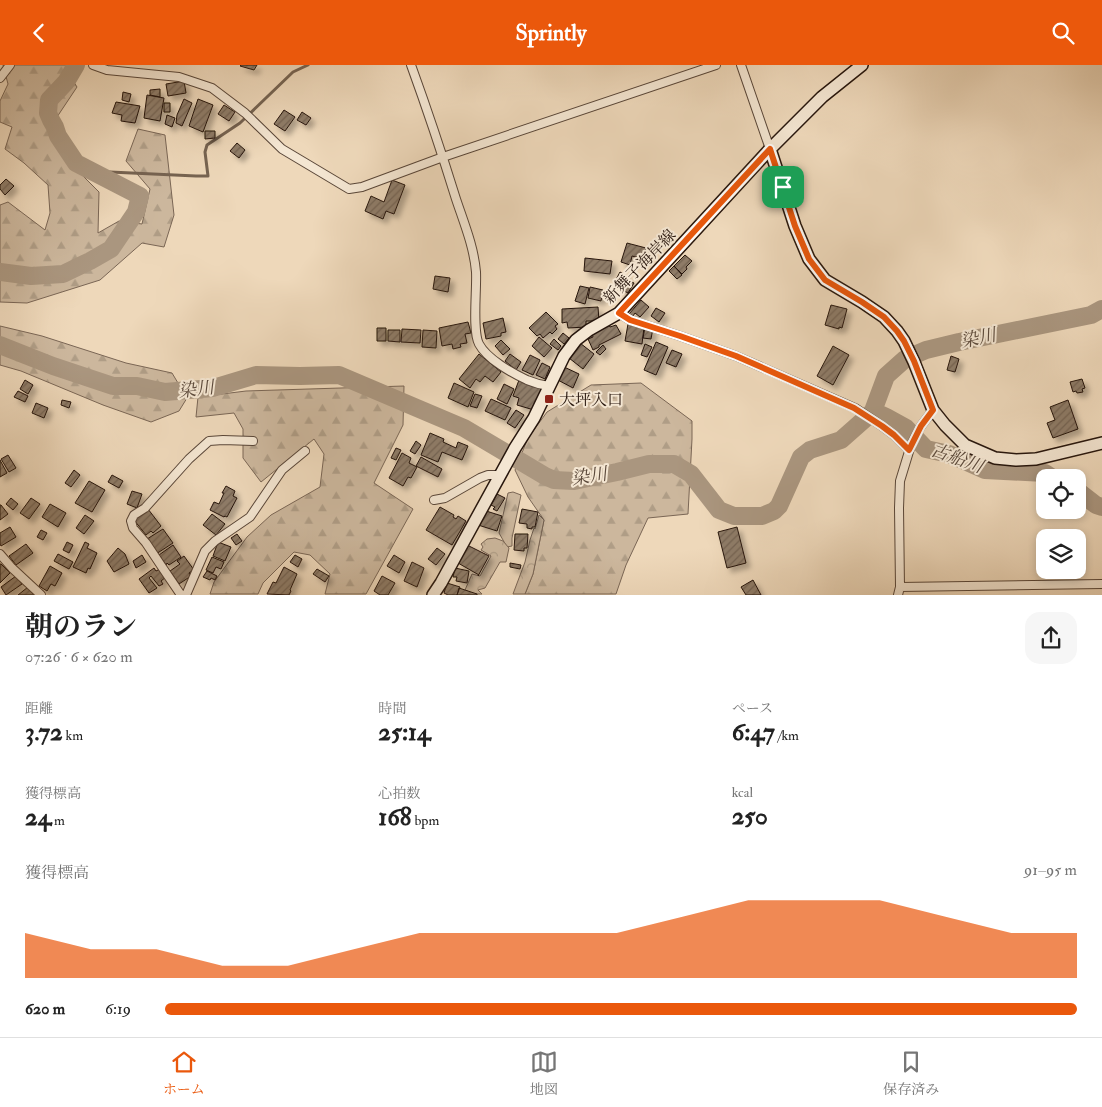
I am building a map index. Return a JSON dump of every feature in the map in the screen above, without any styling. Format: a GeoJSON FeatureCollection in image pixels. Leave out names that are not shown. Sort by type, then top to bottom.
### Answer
{"type":"FeatureCollection","features":[{"type":"Feature","properties":{"kind":"main road","name":"新舞子海岸線"},"geometry":{"type":"LineString","coordinates":[[433,595],[534,417],[564,356],[576,340],[589,330],[619,313],[770,149],[822,97],[862,65]]}},
{"type":"Feature","properties":{"kind":"main road"},"geometry":{"type":"LineString","coordinates":[[770,149],[795,226],[809,259],[825,280],[884,317],[897,331],[914,361],[933,410],[944,425],[965,445],[995,458],[1016,460],[1036,459],[1102,443]]}},
{"type":"Feature","properties":{"kind":"street"},"geometry":{"type":"LineString","coordinates":[[0,78],[10,65]]}},
{"type":"Feature","properties":{"kind":"street"},"geometry":{"type":"LineString","coordinates":[[93,65],[107,70],[179,77],[212,88],[245,113],[282,149],[349,189],[362,187],[443,157],[716,65]]}},
{"type":"Feature","properties":{"kind":"street"},"geometry":{"type":"LineString","coordinates":[[411,65],[472,246],[476,272],[476,327],[478,343],[494,361],[527,380],[549,387]]}},
{"type":"Feature","properties":{"kind":"street"},"geometry":{"type":"LineString","coordinates":[[741,65],[770,149]]}},
{"type":"Feature","properties":{"kind":"street"},"geometry":{"type":"LineString","coordinates":[[619,313],[630,320],[736,356],[854,408],[882,426],[910,448]]}},
{"type":"Feature","properties":{"kind":"street"},"geometry":{"type":"LineString","coordinates":[[933,410],[921,426],[910,448],[900,481],[899,591],[1102,584]]}},
{"type":"Feature","properties":{"kind":"street"},"geometry":{"type":"LineString","coordinates":[[181,595],[146,543],[133,528],[131,521],[134,515],[144,508],[189,459],[209,441],[253,441]]}},
{"type":"Feature","properties":{"kind":"street"},"geometry":{"type":"LineString","coordinates":[[186,595],[205,551],[215,541],[250,517],[282,471],[305,451]]}},
{"type":"Feature","properties":{"kind":"street"},"geometry":{"type":"LineString","coordinates":[[434,500],[445,498],[480,478],[502,471]]}},
{"type":"Feature","properties":{"kind":"street"},"geometry":{"type":"LineString","coordinates":[[0,554],[41,595]]}},
{"type":"Feature","properties":{"kind":"green space"},"geometry":{"type":"Polygon","coordinates":[[[3,65],[73,65],[70,76],[77,87],[57,117],[64,157],[99,192],[98,233],[119,221],[142,224],[150,189],[126,161],[138,129],[165,135],[174,215],[164,247],[142,243],[100,280],[27,303],[0,302],[0,205],[8,202],[45,230],[50,213],[48,185],[5,149],[12,127],[0,122],[0,101],[8,84],[3,65]]]}},
{"type":"Feature","properties":{"kind":"green space"},"geometry":{"type":"Polygon","coordinates":[[[0,326],[42,336],[126,363],[172,373],[187,398],[179,411],[151,422],[103,405],[21,371],[0,365],[0,326]]]}},
{"type":"Feature","properties":{"kind":"green space"},"geometry":{"type":"Polygon","coordinates":[[[641,383],[692,421],[688,514],[648,518],[626,565],[616,594],[525,594],[533,574],[544,520],[528,497],[515,470],[528,438],[547,412],[591,385],[641,383]]]}},
{"type":"Feature","properties":{"kind":"green space"},"geometry":{"type":"Polygon","coordinates":[[[404,386],[403,425],[374,483],[413,509],[366,594],[325,594],[330,574],[310,555],[294,552],[263,583],[258,594],[210,594],[214,582],[247,537],[271,515],[320,487],[324,454],[314,439],[261,482],[243,458],[243,429],[234,413],[196,417],[198,397],[246,391],[404,386]]]}},
{"type":"Feature","properties":{"kind":"green space"},"geometry":{"type":"Polygon","coordinates":[[[513,492],[521,495],[512,546],[507,547],[499,533],[508,493],[513,492]]]}},
{"type":"Feature","properties":{"kind":"green space"},"geometry":{"type":"Polygon","coordinates":[[[539,515],[544,520],[533,574],[525,594],[513,594],[525,562],[539,515]]]}},
{"type":"Feature","properties":{"kind":"green space"},"geometry":{"type":"Polygon","coordinates":[[[495,538],[503,541],[509,548],[506,562],[500,562],[485,588],[478,590],[482,594],[474,594],[465,590],[472,574],[480,576],[491,556],[481,550],[483,547],[481,544],[487,539],[495,538]]]}},
{"type":"Feature","properties":{"kind":"building"},"geometry":{"type":"Polygon","coordinates":[[[241,65],[257,65],[254,70],[241,65]]]}},
{"type":"Feature","properties":{"kind":"building"},"geometry":{"type":"Polygon","coordinates":[[[184,81],[186,93],[168,96],[166,84],[184,81]]]}},
{"type":"Feature","properties":{"kind":"building"},"geometry":{"type":"Polygon","coordinates":[[[160,89],[160,97],[150,95],[150,90],[160,89]]]}},
{"type":"Feature","properties":{"kind":"building"},"geometry":{"type":"Polygon","coordinates":[[[123,92],[131,94],[129,102],[122,100],[123,92]]]}},
{"type":"Feature","properties":{"kind":"building"},"geometry":{"type":"Polygon","coordinates":[[[147,95],[164,98],[160,121],[144,118],[147,95]]]}},
{"type":"Feature","properties":{"kind":"building"},"geometry":{"type":"Polygon","coordinates":[[[184,99],[192,103],[182,126],[176,123],[177,115],[184,99]]]}},
{"type":"Feature","properties":{"kind":"building"},"geometry":{"type":"Polygon","coordinates":[[[198,99],[213,105],[203,132],[189,126],[198,99]]]}},
{"type":"Feature","properties":{"kind":"building"},"geometry":{"type":"Polygon","coordinates":[[[116,102],[140,106],[135,123],[121,121],[122,115],[112,113],[116,102]]]}},
{"type":"Feature","properties":{"kind":"building"},"geometry":{"type":"Polygon","coordinates":[[[164,103],[170,103],[170,112],[164,112],[164,103]]]}},
{"type":"Feature","properties":{"kind":"building"},"geometry":{"type":"Polygon","coordinates":[[[224,105],[235,112],[229,121],[218,114],[224,105]]]}},
{"type":"Feature","properties":{"kind":"building"},"geometry":{"type":"Polygon","coordinates":[[[284,110],[295,117],[285,131],[274,124],[284,110]]]}},
{"type":"Feature","properties":{"kind":"building"},"geometry":{"type":"Polygon","coordinates":[[[302,112],[311,118],[306,125],[297,120],[302,112]]]}},
{"type":"Feature","properties":{"kind":"building"},"geometry":{"type":"Polygon","coordinates":[[[167,115],[175,118],[172,127],[165,124],[167,115]]]}},
{"type":"Feature","properties":{"kind":"building"},"geometry":{"type":"Polygon","coordinates":[[[205,131],[215,131],[215,138],[205,139],[205,131]]]}},
{"type":"Feature","properties":{"kind":"building"},"geometry":{"type":"Polygon","coordinates":[[[237,143],[245,150],[239,158],[230,151],[237,143]]]}},
{"type":"Feature","properties":{"kind":"building"},"geometry":{"type":"Polygon","coordinates":[[[6,179],[14,186],[5,195],[0,189],[0,185],[6,179]]]}},
{"type":"Feature","properties":{"kind":"building"},"geometry":{"type":"Polygon","coordinates":[[[392,180],[405,185],[394,214],[386,211],[383,219],[365,211],[371,196],[384,202],[392,180]]]}},
{"type":"Feature","properties":{"kind":"building"},"geometry":{"type":"Polygon","coordinates":[[[627,243],[646,248],[643,259],[632,256],[630,265],[621,262],[627,243]]]}},
{"type":"Feature","properties":{"kind":"building"},"geometry":{"type":"Polygon","coordinates":[[[685,255],[692,261],[682,274],[674,266],[685,255]]]}},
{"type":"Feature","properties":{"kind":"building"},"geometry":{"type":"Polygon","coordinates":[[[585,258],[612,261],[610,274],[584,271],[585,258]]]}},
{"type":"Feature","properties":{"kind":"building"},"geometry":{"type":"Polygon","coordinates":[[[674,266],[682,275],[677,279],[669,271],[674,266]]]}},
{"type":"Feature","properties":{"kind":"building"},"geometry":{"type":"Polygon","coordinates":[[[620,272],[627,276],[625,279],[634,283],[628,293],[613,285],[620,272]]]}},
{"type":"Feature","properties":{"kind":"building"},"geometry":{"type":"Polygon","coordinates":[[[435,276],[450,278],[448,292],[433,289],[435,276]]]}},
{"type":"Feature","properties":{"kind":"building"},"geometry":{"type":"Polygon","coordinates":[[[580,286],[589,288],[585,304],[575,301],[580,286]]]}},
{"type":"Feature","properties":{"kind":"building"},"geometry":{"type":"Polygon","coordinates":[[[590,287],[603,290],[601,301],[588,298],[590,287]]]}},
{"type":"Feature","properties":{"kind":"building"},"geometry":{"type":"Polygon","coordinates":[[[641,300],[649,307],[640,317],[635,313],[633,316],[629,314],[641,300]]]}},
{"type":"Feature","properties":{"kind":"building"},"geometry":{"type":"Polygon","coordinates":[[[831,305],[847,309],[842,328],[839,327],[839,329],[825,325],[831,305]]]}},
{"type":"Feature","properties":{"kind":"building"},"geometry":{"type":"Polygon","coordinates":[[[598,307],[599,321],[586,321],[586,327],[568,328],[567,322],[562,323],[562,309],[598,307]]]}},
{"type":"Feature","properties":{"kind":"building"},"geometry":{"type":"Polygon","coordinates":[[[656,308],[665,313],[659,322],[651,316],[656,308]]]}},
{"type":"Feature","properties":{"kind":"building"},"geometry":{"type":"Polygon","coordinates":[[[546,312],[558,324],[555,326],[557,329],[552,334],[550,332],[543,338],[540,334],[537,336],[529,328],[546,312]]]}},
{"type":"Feature","properties":{"kind":"building"},"geometry":{"type":"Polygon","coordinates":[[[503,318],[506,332],[501,333],[501,336],[486,339],[483,323],[503,318]]]}},
{"type":"Feature","properties":{"kind":"building"},"geometry":{"type":"Polygon","coordinates":[[[468,322],[471,333],[465,334],[467,343],[460,344],[461,347],[453,349],[452,344],[442,346],[439,328],[468,322]]]}},
{"type":"Feature","properties":{"kind":"building"},"geometry":{"type":"Polygon","coordinates":[[[628,324],[644,327],[642,344],[625,341],[628,324]]]}},
{"type":"Feature","properties":{"kind":"building"},"geometry":{"type":"Polygon","coordinates":[[[609,325],[610,327],[616,325],[621,334],[593,350],[588,339],[593,337],[592,334],[609,325]]]}},
{"type":"Feature","properties":{"kind":"building"},"geometry":{"type":"Polygon","coordinates":[[[645,327],[653,328],[651,339],[643,338],[645,327]]]}},
{"type":"Feature","properties":{"kind":"building"},"geometry":{"type":"Polygon","coordinates":[[[377,328],[386,328],[386,341],[377,341],[377,328]]]}},
{"type":"Feature","properties":{"kind":"building"},"geometry":{"type":"Polygon","coordinates":[[[402,329],[421,330],[420,343],[401,342],[402,329]]]}},
{"type":"Feature","properties":{"kind":"building"},"geometry":{"type":"Polygon","coordinates":[[[388,330],[400,330],[400,342],[388,341],[388,330]]]}},
{"type":"Feature","properties":{"kind":"building"},"geometry":{"type":"Polygon","coordinates":[[[423,330],[437,331],[436,348],[422,347],[423,330]]]}},
{"type":"Feature","properties":{"kind":"building"},"geometry":{"type":"Polygon","coordinates":[[[563,333],[569,338],[564,344],[558,339],[563,333]]]}},
{"type":"Feature","properties":{"kind":"building"},"geometry":{"type":"Polygon","coordinates":[[[539,337],[552,348],[544,357],[532,346],[539,337]]]}},
{"type":"Feature","properties":{"kind":"building"},"geometry":{"type":"Polygon","coordinates":[[[554,339],[561,346],[558,350],[550,344],[554,339]]]}},
{"type":"Feature","properties":{"kind":"building"},"geometry":{"type":"Polygon","coordinates":[[[501,340],[510,349],[503,355],[495,346],[501,340]]]}},
{"type":"Feature","properties":{"kind":"building"},"geometry":{"type":"Polygon","coordinates":[[[656,342],[668,347],[656,375],[644,370],[656,342]]]}},
{"type":"Feature","properties":{"kind":"building"},"geometry":{"type":"Polygon","coordinates":[[[580,343],[594,354],[583,369],[569,358],[580,343]]]}},
{"type":"Feature","properties":{"kind":"building"},"geometry":{"type":"Polygon","coordinates":[[[645,344],[652,347],[647,357],[641,355],[645,344]]]}},
{"type":"Feature","properties":{"kind":"building"},"geometry":{"type":"Polygon","coordinates":[[[603,345],[606,349],[600,355],[596,352],[603,345]]]}},
{"type":"Feature","properties":{"kind":"building"},"geometry":{"type":"Polygon","coordinates":[[[833,346],[849,355],[833,385],[817,376],[833,346]]]}},
{"type":"Feature","properties":{"kind":"building"},"geometry":{"type":"Polygon","coordinates":[[[672,350],[682,354],[676,367],[666,363],[672,350]]]}},
{"type":"Feature","properties":{"kind":"building"},"geometry":{"type":"Polygon","coordinates":[[[479,354],[501,372],[493,382],[485,376],[480,382],[476,379],[470,388],[459,379],[479,354]]]}},
{"type":"Feature","properties":{"kind":"building"},"geometry":{"type":"Polygon","coordinates":[[[510,354],[521,362],[516,370],[505,361],[510,354]]]}},
{"type":"Feature","properties":{"kind":"building"},"geometry":{"type":"Polygon","coordinates":[[[530,355],[540,360],[533,375],[522,370],[530,355]]]}},
{"type":"Feature","properties":{"kind":"building"},"geometry":{"type":"Polygon","coordinates":[[[951,356],[959,359],[955,372],[947,370],[951,356]]]}},
{"type":"Feature","properties":{"kind":"building"},"geometry":{"type":"Polygon","coordinates":[[[542,363],[550,367],[545,379],[536,375],[542,363]]]}},
{"type":"Feature","properties":{"kind":"building"},"geometry":{"type":"Polygon","coordinates":[[[562,366],[579,374],[573,388],[556,379],[562,366]]]}},
{"type":"Feature","properties":{"kind":"building"},"geometry":{"type":"Polygon","coordinates":[[[1082,379],[1085,388],[1082,389],[1083,392],[1073,392],[1070,382],[1082,379]]]}},
{"type":"Feature","properties":{"kind":"building"},"geometry":{"type":"Polygon","coordinates":[[[25,380],[33,385],[28,394],[20,389],[25,380]]]}},
{"type":"Feature","properties":{"kind":"building"},"geometry":{"type":"Polygon","coordinates":[[[519,380],[542,388],[538,400],[536,400],[535,403],[537,403],[534,410],[517,405],[519,398],[513,396],[519,380]]]}},
{"type":"Feature","properties":{"kind":"building"},"geometry":{"type":"Polygon","coordinates":[[[454,383],[474,392],[468,407],[448,398],[454,383]]]}},
{"type":"Feature","properties":{"kind":"building"},"geometry":{"type":"Polygon","coordinates":[[[504,384],[514,389],[507,404],[497,399],[504,384]]]}},
{"type":"Feature","properties":{"kind":"building"},"geometry":{"type":"Polygon","coordinates":[[[18,391],[28,396],[25,402],[14,397],[18,391]]]}},
{"type":"Feature","properties":{"kind":"building"},"geometry":{"type":"Polygon","coordinates":[[[475,394],[482,396],[477,408],[470,406],[475,394]]]}},
{"type":"Feature","properties":{"kind":"building"},"geometry":{"type":"Polygon","coordinates":[[[491,399],[511,408],[505,420],[485,411],[491,399]]]}},
{"type":"Feature","properties":{"kind":"building"},"geometry":{"type":"Polygon","coordinates":[[[62,400],[71,402],[69,408],[61,405],[62,400]]]}},
{"type":"Feature","properties":{"kind":"building"},"geometry":{"type":"Polygon","coordinates":[[[1068,400],[1078,429],[1053,438],[1047,423],[1055,420],[1050,407],[1068,400]]]}},
{"type":"Feature","properties":{"kind":"building"},"geometry":{"type":"Polygon","coordinates":[[[36,403],[48,408],[44,418],[32,413],[36,403]]]}},
{"type":"Feature","properties":{"kind":"building"},"geometry":{"type":"Polygon","coordinates":[[[516,410],[524,415],[515,428],[507,423],[516,410]]]}},
{"type":"Feature","properties":{"kind":"building"},"geometry":{"type":"Polygon","coordinates":[[[430,433],[444,439],[443,442],[456,448],[458,442],[468,446],[462,460],[442,452],[438,462],[421,455],[430,433]]]}},
{"type":"Feature","properties":{"kind":"building"},"geometry":{"type":"Polygon","coordinates":[[[416,441],[421,445],[415,454],[410,451],[416,441]]]}},
{"type":"Feature","properties":{"kind":"building"},"geometry":{"type":"Polygon","coordinates":[[[396,448],[401,450],[396,460],[391,458],[396,448]]]}},
{"type":"Feature","properties":{"kind":"building"},"geometry":{"type":"Polygon","coordinates":[[[402,453],[411,458],[409,463],[417,467],[411,478],[408,477],[403,486],[389,478],[402,453]]]}},
{"type":"Feature","properties":{"kind":"building"},"geometry":{"type":"Polygon","coordinates":[[[8,455],[16,468],[9,472],[1,459],[8,455]]]}},
{"type":"Feature","properties":{"kind":"building"},"geometry":{"type":"Polygon","coordinates":[[[421,457],[442,469],[438,477],[416,466],[421,457]]]}},
{"type":"Feature","properties":{"kind":"building"},"geometry":{"type":"Polygon","coordinates":[[[0,460],[7,473],[0,477],[0,460]]]}},
{"type":"Feature","properties":{"kind":"building"},"geometry":{"type":"Polygon","coordinates":[[[74,470],[80,475],[71,487],[65,483],[74,470]]]}},
{"type":"Feature","properties":{"kind":"building"},"geometry":{"type":"Polygon","coordinates":[[[112,475],[123,481],[119,488],[108,482],[112,475]]]}},
{"type":"Feature","properties":{"kind":"building"},"geometry":{"type":"Polygon","coordinates":[[[89,481],[105,490],[92,512],[75,503],[89,481]]]}},
{"type":"Feature","properties":{"kind":"building"},"geometry":{"type":"Polygon","coordinates":[[[226,486],[235,491],[233,496],[237,498],[227,517],[224,517],[210,510],[214,502],[219,504],[226,486]]]}},
{"type":"Feature","properties":{"kind":"building"},"geometry":{"type":"Polygon","coordinates":[[[132,491],[142,494],[137,508],[127,504],[132,491]]]}},
{"type":"Feature","properties":{"kind":"building"},"geometry":{"type":"Polygon","coordinates":[[[497,494],[505,498],[497,511],[491,505],[497,494]]]}},
{"type":"Feature","properties":{"kind":"building"},"geometry":{"type":"Polygon","coordinates":[[[11,498],[18,504],[13,510],[6,504],[11,498]]]}},
{"type":"Feature","properties":{"kind":"building"},"geometry":{"type":"Polygon","coordinates":[[[31,498],[40,504],[29,519],[20,513],[31,498]]]}},
{"type":"Feature","properties":{"kind":"building"},"geometry":{"type":"Polygon","coordinates":[[[50,504],[66,513],[58,527],[42,517],[50,504]]]}},
{"type":"Feature","properties":{"kind":"building"},"geometry":{"type":"Polygon","coordinates":[[[0,505],[8,514],[0,520],[0,505]]]}},
{"type":"Feature","properties":{"kind":"building"},"geometry":{"type":"Polygon","coordinates":[[[440,507],[454,515],[453,517],[456,519],[458,516],[466,521],[452,545],[426,530],[440,507]]]}},
{"type":"Feature","properties":{"kind":"building"},"geometry":{"type":"Polygon","coordinates":[[[148,509],[161,526],[153,533],[151,531],[146,535],[134,520],[148,509]]]}},
{"type":"Feature","properties":{"kind":"building"},"geometry":{"type":"Polygon","coordinates":[[[522,509],[538,512],[535,527],[532,527],[532,529],[527,528],[527,524],[519,523],[522,509]]]}},
{"type":"Feature","properties":{"kind":"building"},"geometry":{"type":"Polygon","coordinates":[[[483,510],[502,516],[497,531],[478,525],[483,510]]]}},
{"type":"Feature","properties":{"kind":"building"},"geometry":{"type":"Polygon","coordinates":[[[212,514],[225,524],[216,535],[203,525],[212,514]]]}},
{"type":"Feature","properties":{"kind":"building"},"geometry":{"type":"Polygon","coordinates":[[[85,515],[94,521],[84,534],[76,528],[85,515]]]}},
{"type":"Feature","properties":{"kind":"building"},"geometry":{"type":"Polygon","coordinates":[[[10,527],[16,537],[1,546],[0,533],[10,527]]]}},
{"type":"Feature","properties":{"kind":"building"},"geometry":{"type":"Polygon","coordinates":[[[737,527],[746,563],[727,568],[718,532],[737,527]]]}},
{"type":"Feature","properties":{"kind":"building"},"geometry":{"type":"Polygon","coordinates":[[[163,529],[173,543],[156,554],[147,539],[163,529]]]}},
{"type":"Feature","properties":{"kind":"building"},"geometry":{"type":"Polygon","coordinates":[[[41,530],[47,533],[43,540],[37,537],[41,530]]]}},
{"type":"Feature","properties":{"kind":"building"},"geometry":{"type":"Polygon","coordinates":[[[237,534],[242,541],[236,545],[231,538],[237,534]]]}},
{"type":"Feature","properties":{"kind":"building"},"geometry":{"type":"Polygon","coordinates":[[[515,534],[528,534],[527,548],[524,548],[524,551],[514,550],[515,534]]]}},
{"type":"Feature","properties":{"kind":"building"},"geometry":{"type":"Polygon","coordinates":[[[67,542],[73,545],[69,553],[63,550],[67,542]]]}},
{"type":"Feature","properties":{"kind":"building"},"geometry":{"type":"Polygon","coordinates":[[[85,542],[89,544],[87,548],[97,553],[90,569],[88,568],[86,573],[73,567],[85,542]]]}},
{"type":"Feature","properties":{"kind":"building"},"geometry":{"type":"Polygon","coordinates":[[[218,542],[231,547],[225,561],[213,556],[218,542]]]}},
{"type":"Feature","properties":{"kind":"building"},"geometry":{"type":"Polygon","coordinates":[[[26,544],[33,553],[16,565],[9,556],[26,544]]]}},
{"type":"Feature","properties":{"kind":"building"},"geometry":{"type":"Polygon","coordinates":[[[173,545],[181,557],[166,565],[159,555],[173,545]]]}},
{"type":"Feature","properties":{"kind":"building"},"geometry":{"type":"Polygon","coordinates":[[[467,545],[489,556],[479,575],[458,563],[467,545]]]}},
{"type":"Feature","properties":{"kind":"building"},"geometry":{"type":"Polygon","coordinates":[[[118,548],[125,554],[129,564],[114,572],[107,561],[118,548]]]}},
{"type":"Feature","properties":{"kind":"building"},"geometry":{"type":"Polygon","coordinates":[[[437,548],[445,554],[436,565],[428,559],[437,548]]]}},
{"type":"Feature","properties":{"kind":"building"},"geometry":{"type":"Polygon","coordinates":[[[58,554],[73,562],[69,569],[54,561],[58,554]]]}},
{"type":"Feature","properties":{"kind":"building"},"geometry":{"type":"Polygon","coordinates":[[[142,555],[146,562],[136,568],[133,561],[142,555]]]}},
{"type":"Feature","properties":{"kind":"building"},"geometry":{"type":"Polygon","coordinates":[[[295,555],[302,559],[298,567],[290,562],[295,555]]]}},
{"type":"Feature","properties":{"kind":"building"},"geometry":{"type":"Polygon","coordinates":[[[394,555],[405,562],[399,573],[387,566],[394,555]]]}},
{"type":"Feature","properties":{"kind":"building"},"geometry":{"type":"Polygon","coordinates":[[[184,556],[194,570],[189,573],[191,576],[179,584],[170,571],[180,564],[177,561],[184,556]]]}},
{"type":"Feature","properties":{"kind":"building"},"geometry":{"type":"Polygon","coordinates":[[[212,557],[224,562],[221,569],[216,567],[213,573],[206,570],[212,557]]]}},
{"type":"Feature","properties":{"kind":"building"},"geometry":{"type":"Polygon","coordinates":[[[412,562],[424,568],[417,587],[404,581],[412,562]]]}},
{"type":"Feature","properties":{"kind":"building"},"geometry":{"type":"Polygon","coordinates":[[[510,563],[521,565],[520,569],[510,567],[510,563]]]}},
{"type":"Feature","properties":{"kind":"building"},"geometry":{"type":"Polygon","coordinates":[[[0,564],[10,573],[0,583],[0,564]]]}},
{"type":"Feature","properties":{"kind":"building"},"geometry":{"type":"Polygon","coordinates":[[[50,566],[62,573],[55,586],[51,584],[47,591],[39,586],[50,566]]]}},
{"type":"Feature","properties":{"kind":"building"},"geometry":{"type":"Polygon","coordinates":[[[284,567],[297,574],[289,595],[267,594],[273,582],[276,583],[284,567]]]}},
{"type":"Feature","properties":{"kind":"building"},"geometry":{"type":"Polygon","coordinates":[[[154,568],[156,571],[160,569],[166,577],[161,581],[163,584],[159,586],[151,576],[149,578],[157,588],[149,593],[139,579],[154,568]]]}},
{"type":"Feature","properties":{"kind":"building"},"geometry":{"type":"Polygon","coordinates":[[[455,568],[469,571],[467,583],[456,581],[457,577],[453,577],[455,568]]]}},
{"type":"Feature","properties":{"kind":"building"},"geometry":{"type":"Polygon","coordinates":[[[317,569],[329,576],[325,582],[313,574],[317,569]]]}},
{"type":"Feature","properties":{"kind":"building"},"geometry":{"type":"Polygon","coordinates":[[[207,571],[217,576],[215,580],[203,577],[207,571]]]}},
{"type":"Feature","properties":{"kind":"building"},"geometry":{"type":"Polygon","coordinates":[[[16,576],[22,584],[6,595],[1,587],[16,576]]]}},
{"type":"Feature","properties":{"kind":"building"},"geometry":{"type":"Polygon","coordinates":[[[382,576],[395,583],[388,595],[380,595],[374,591],[382,576]]]}},
{"type":"Feature","properties":{"kind":"building"},"geometry":{"type":"Polygon","coordinates":[[[753,580],[761,595],[746,595],[741,587],[753,580]]]}},
{"type":"Feature","properties":{"kind":"building"},"geometry":{"type":"Polygon","coordinates":[[[447,583],[460,587],[457,595],[444,593],[447,583]]]}},
{"type":"Feature","properties":{"kind":"building"},"geometry":{"type":"Polygon","coordinates":[[[28,587],[34,595],[18,595],[28,587]]]}},
{"type":"Feature","properties":{"kind":"building"},"geometry":{"type":"Polygon","coordinates":[[[459,588],[477,594],[477,595],[457,595],[459,588]]]}},
{"type":"Feature","properties":{"kind":"waterway","name":"染川"},"geometry":{"type":"LineString","coordinates":[[0,272],[31,276],[63,274],[111,249],[136,212],[140,196],[76,163],[58,136],[48,113],[49,100],[66,82],[76,65]]}},
{"type":"Feature","properties":{"kind":"waterway"},"geometry":{"type":"LineString","coordinates":[[108,178],[110,172],[208,176],[205,152],[207,145],[240,123],[293,72],[308,65]]}},
{"type":"Feature","properties":{"kind":"waterway","name":"染川"},"geometry":{"type":"LineString","coordinates":[[0,345],[53,366],[113,386],[137,386],[165,392],[213,388],[256,375],[339,375],[464,428],[554,480],[574,481],[649,464],[674,464],[691,474],[719,510],[734,516],[762,516],[774,511],[779,506],[801,457],[810,450],[841,440],[873,411],[886,376],[905,359],[926,350],[1091,315],[1102,309]]}},
{"type":"Feature","properties":{"kind":"waterway","name":"古船川"},"geometry":{"type":"LineString","coordinates":[[873,411],[906,428],[926,449],[949,454],[985,470],[1036,473]]}},
{"type":"Feature","properties":{"kind":"waterway","name":"古船川"},"geometry":{"type":"LineString","coordinates":[[1086,497],[1102,507]]}},
{"type":"Feature","properties":{"kind":"place","name":"大坪入口"},"geometry":{"type":"Point","coordinates":[549,399]}},
{"type":"Feature","properties":{"kind":"route"},"geometry":{"type":"LineString","coordinates":[[770,149],[783,187],[795,226],[809,259],[825,280],[884,317],[904,341],[914,361],[933,410],[921,426],[909,450],[894,435],[854,408],[736,356],[630,320],[619,313],[770,149]]}}]}
